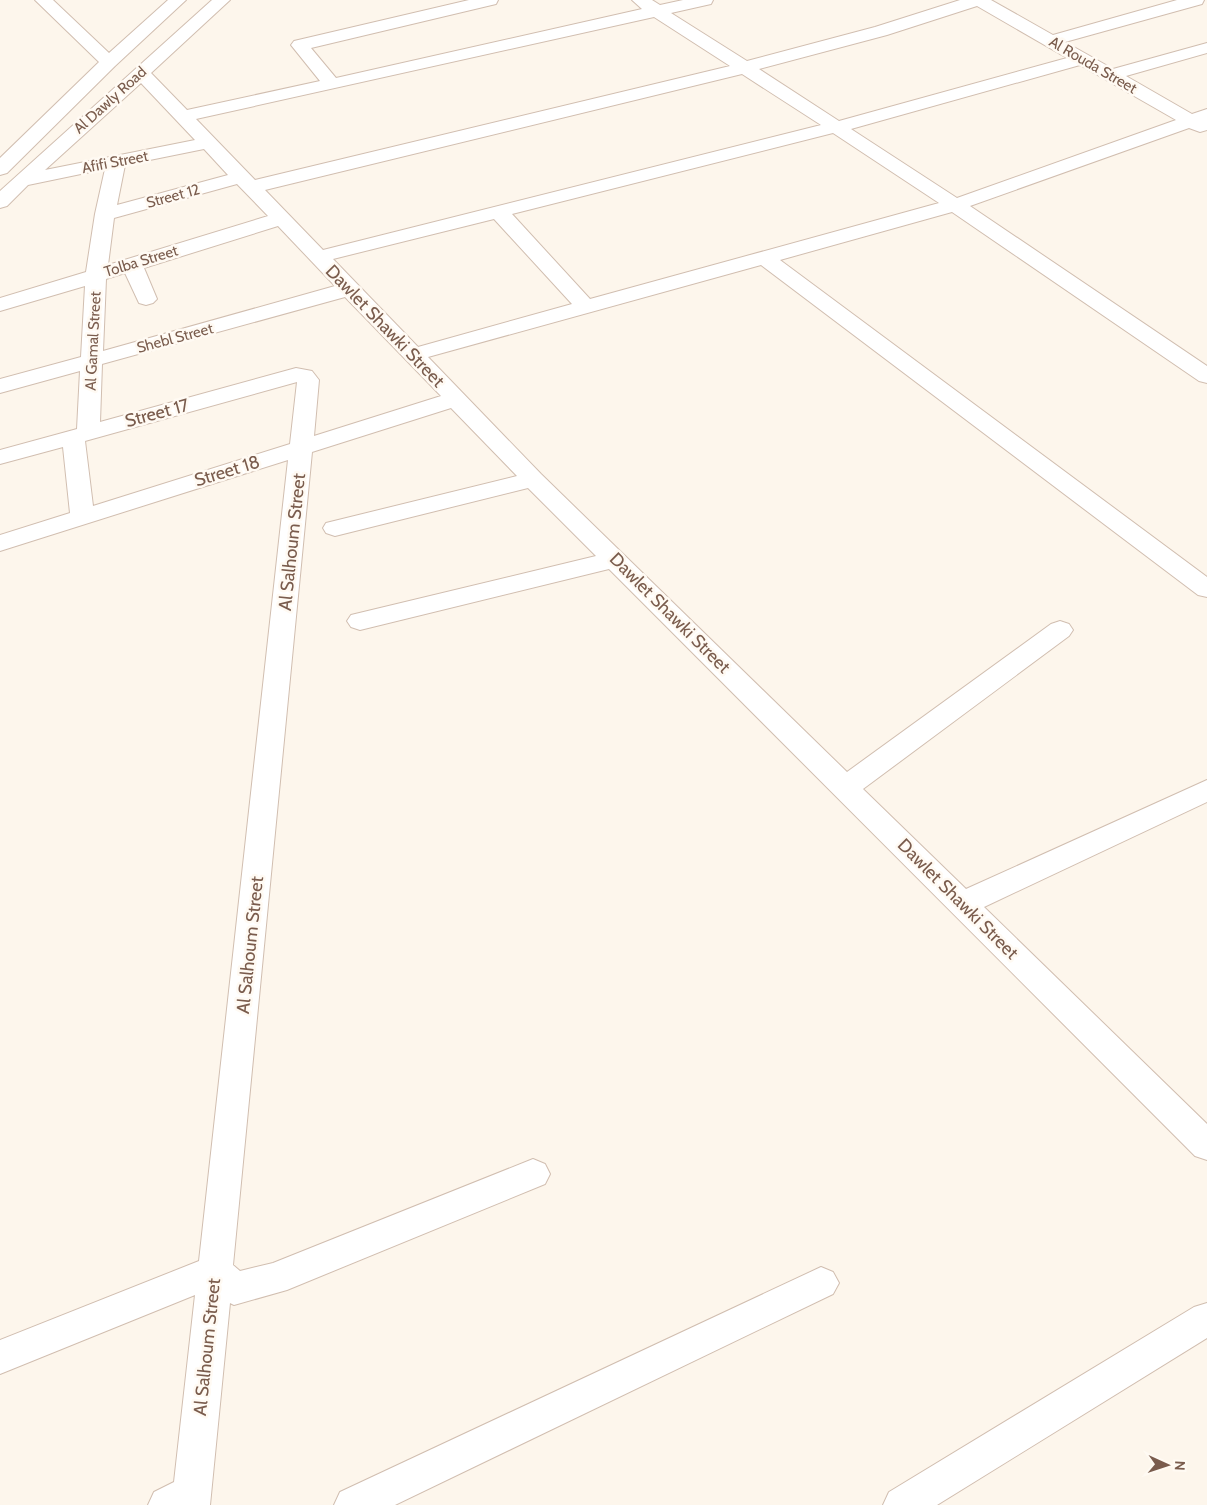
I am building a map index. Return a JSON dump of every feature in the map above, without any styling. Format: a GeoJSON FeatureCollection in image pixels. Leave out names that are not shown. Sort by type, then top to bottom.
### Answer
{"type":"FeatureCollection","features":[{"type":"Feature","properties":{"kind":"street"},"geometry":{"type":"LineString","coordinates":[[43,0],[109,62]]}},
{"type":"Feature","properties":{"kind":"street","name":"Al Dawly Road"},"geometry":{"type":"LineString","coordinates":[[0,169],[109,62],[178,0]]}},
{"type":"Feature","properties":{"kind":"street","name":"Al Dawly Road"},"geometry":{"type":"LineString","coordinates":[[0,202],[222,0]]}},
{"type":"Feature","properties":{"kind":"street"},"geometry":{"type":"LineString","coordinates":[[332,84],[300,45],[490,0]]}},
{"type":"Feature","properties":{"kind":"street"},"geometry":{"type":"LineString","coordinates":[[640,0],[955,205],[1207,376]]}},
{"type":"Feature","properties":{"kind":"street"},"geometry":{"type":"LineString","coordinates":[[182,116],[705,0]]}},
{"type":"Feature","properties":{"kind":"street","name":"Al Rouda Street"},"geometry":{"type":"LineString","coordinates":[[978,0],[1110,75],[1198,117],[1207,130]]}},
{"type":"Feature","properties":{"kind":"street","name":"Street 12"},"geometry":{"type":"LineString","coordinates":[[105,214],[743,68],[882,31],[978,0]]}},
{"type":"Feature","properties":{"kind":"street"},"geometry":{"type":"LineString","coordinates":[[1050,41],[1196,0]]}},
{"type":"Feature","properties":{"kind":"street"},"geometry":{"type":"LineString","coordinates":[[1110,75],[1207,48]]}},
{"type":"Feature","properties":{"kind":"street"},"geometry":{"type":"LineString","coordinates":[[318,257],[836,127],[1082,59]]}},
{"type":"Feature","properties":{"kind":"street","name":"Dawlet Shawki Street"},"geometry":{"type":"LineString","coordinates":[[140,73],[533,479],[1207,1146]]}},
{"type":"Feature","properties":{"kind":"street"},"geometry":{"type":"LineString","coordinates":[[412,355],[955,205],[1198,117]]}},
{"type":"Feature","properties":{"kind":"street","name":"Afifi Street"},"geometry":{"type":"LineString","coordinates":[[22,180],[208,143]]}},
{"type":"Feature","properties":{"kind":"street","name":"Al Gamal Street"},"geometry":{"type":"LineString","coordinates":[[82,516],[81,434],[91,361],[96,275],[105,214],[116,162]]}},
{"type":"Feature","properties":{"kind":"street"},"geometry":{"type":"LineString","coordinates":[[498,211],[586,307]]}},
{"type":"Feature","properties":{"kind":"street","name":"Tolba Street"},"geometry":{"type":"LineString","coordinates":[[0,304],[281,219]]}},
{"type":"Feature","properties":{"kind":"street"},"geometry":{"type":"LineString","coordinates":[[763,258],[1207,590]]}},
{"type":"Feature","properties":{"kind":"street"},"geometry":{"type":"LineString","coordinates":[[132,264],[146,298]]}},
{"type":"Feature","properties":{"kind":"street","name":"Shebl Street"},"geometry":{"type":"LineString","coordinates":[[0,386],[349,289]]}},
{"type":"Feature","properties":{"kind":"street","name":"Street 17"},"geometry":{"type":"LineString","coordinates":[[0,457],[296,375],[304,376],[309,384]]}},
{"type":"Feature","properties":{"kind":"street","name":"Al Salhoum Street"},"geometry":{"type":"LineString","coordinates":[[183,1501],[215,1271],[309,384]]}},
{"type":"Feature","properties":{"kind":"street","name":"Street 18"},"geometry":{"type":"LineString","coordinates":[[0,543],[455,399]]}},
{"type":"Feature","properties":{"kind":"street"},"geometry":{"type":"LineString","coordinates":[[335,528],[533,479]]}},
{"type":"Feature","properties":{"kind":"street"},"geometry":{"type":"LineString","coordinates":[[360,622],[615,559]]}},
{"type":"Feature","properties":{"kind":"street"},"geometry":{"type":"LineString","coordinates":[[846,787],[1060,630]]}},
{"type":"Feature","properties":{"kind":"street"},"geometry":{"type":"LineString","coordinates":[[962,904],[1207,790]]}},
{"type":"Feature","properties":{"kind":"street"},"geometry":{"type":"LineString","coordinates":[[0,1357],[215,1271],[234,1289],[276,1279],[533,1174]]}},
{"type":"Feature","properties":{"kind":"street"},"geometry":{"type":"LineString","coordinates":[[353,1505],[821,1282]]}},
{"type":"Feature","properties":{"kind":"street"},"geometry":{"type":"LineString","coordinates":[[902,1505],[1207,1319]]}}]}
